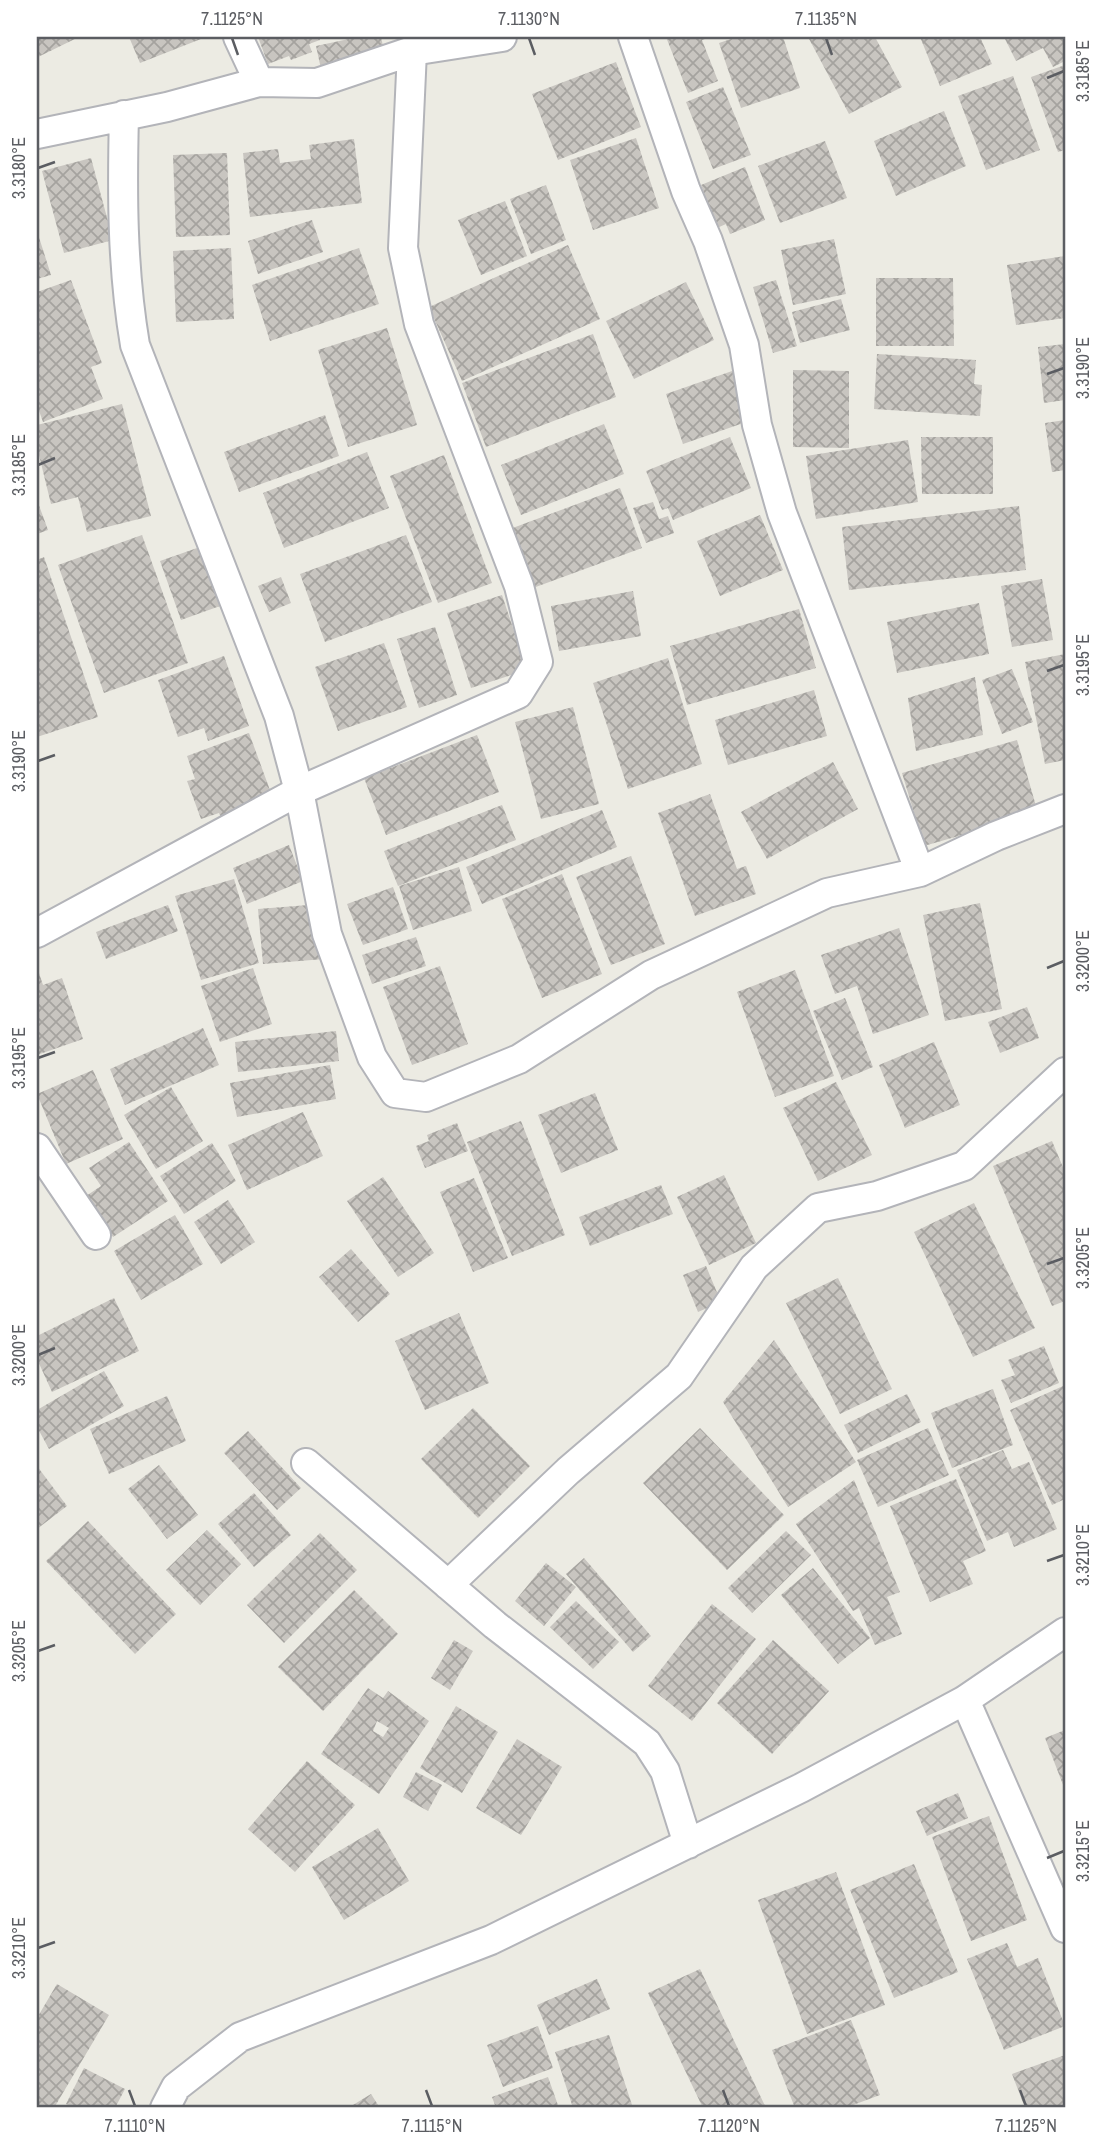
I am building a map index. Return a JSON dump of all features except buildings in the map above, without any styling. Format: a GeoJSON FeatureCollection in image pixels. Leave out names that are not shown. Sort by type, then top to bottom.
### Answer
{"type":"FeatureCollection","features":[{"type":"Feature","properties":{"kind":"street"},"geometry":{"type":"LineString","coordinates":[[238,37],[259,82]]}},
{"type":"Feature","properties":{"kind":"street"},"geometry":{"type":"LineString","coordinates":[[37,134],[259,82],[317,83],[412,51],[502,37]]}},
{"type":"Feature","properties":{"kind":"street"},"geometry":{"type":"LineString","coordinates":[[633,37],[686,191],[708,241],[744,345],[757,425],[782,513],[920,872]]}},
{"type":"Feature","properties":{"kind":"street"},"geometry":{"type":"LineString","coordinates":[[37,933],[299,791],[518,694],[538,662],[519,586],[419,324],[403,248],[412,51]]}},
{"type":"Feature","properties":{"kind":"street"},"geometry":{"type":"LineString","coordinates":[[124,115],[121,227],[127,296],[135,345],[279,716],[299,791],[327,934],[372,1057],[395,1093],[426,1097],[519,1059],[664,970],[827,893],[920,872],[996,836],[1065,809]]}},
{"type":"Feature","properties":{"kind":"street"},"geometry":{"type":"LineString","coordinates":[[448,1585],[568,1471],[679,1376],[754,1268],[818,1208],[877,1196],[964,1166],[1065,1072]]}},
{"type":"Feature","properties":{"kind":"street"},"geometry":{"type":"LineString","coordinates":[[37,1148],[96,1235]]}},
{"type":"Feature","properties":{"kind":"street"},"geometry":{"type":"LineString","coordinates":[[306,1463],[495,1625],[648,1743],[665,1771],[688,1843]]}},
{"type":"Feature","properties":{"kind":"street"},"geometry":{"type":"LineString","coordinates":[[165,2108],[176,2087],[240,2037],[491,1940],[801,1788],[965,1700],[1065,1632]]}},
{"type":"Feature","properties":{"kind":"street"},"geometry":{"type":"LineString","coordinates":[[965,1700],[1065,1928]]}}]}
